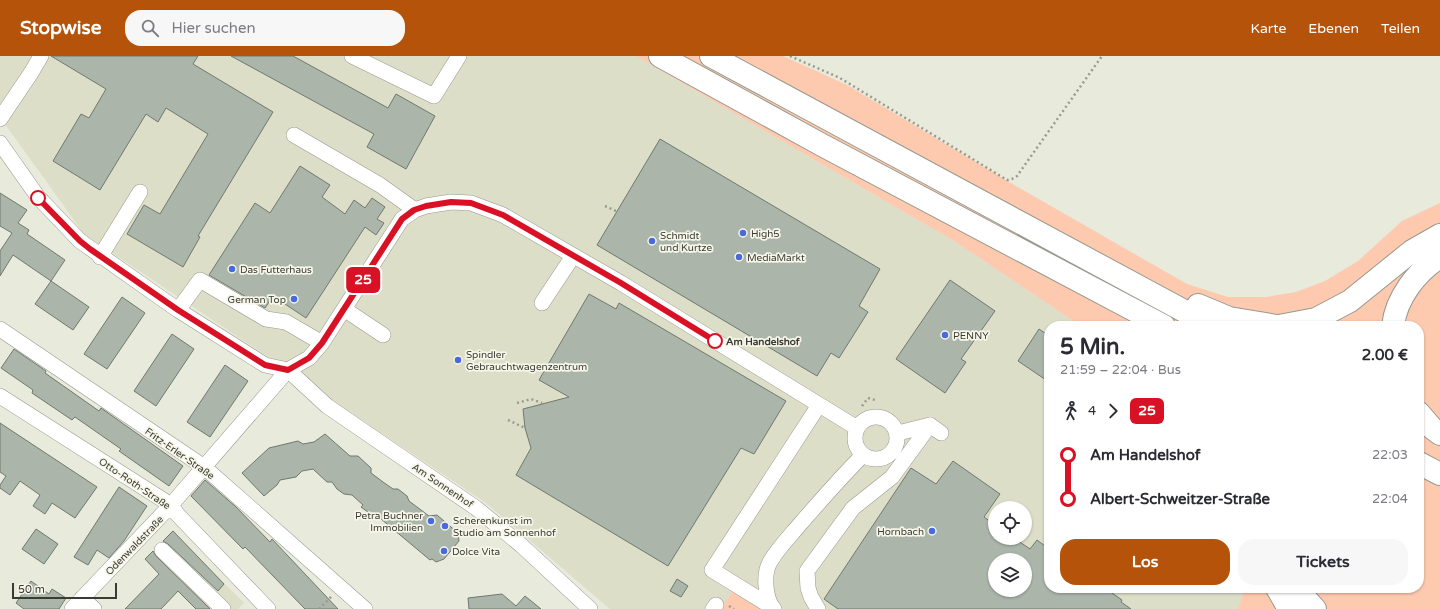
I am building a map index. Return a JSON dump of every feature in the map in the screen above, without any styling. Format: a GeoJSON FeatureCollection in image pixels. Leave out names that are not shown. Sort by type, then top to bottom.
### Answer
{"type":"FeatureCollection","features":[{"type":"Feature","properties":{"kind":"highway"},"geometry":{"type":"LineString","coordinates":[[660,56],[822,145],[1154,321]]}},
{"type":"Feature","properties":{"kind":"highway"},"geometry":{"type":"LineString","coordinates":[[711,56],[1203,321]]}},
{"type":"Feature","properties":{"kind":"highway"},"geometry":{"type":"LineString","coordinates":[[1305,321],[1316,319],[1350,300],[1412,251],[1440,234]]}},
{"type":"Feature","properties":{"kind":"highway"},"geometry":{"type":"LineString","coordinates":[[1395,321],[1401,301],[1414,279],[1430,263],[1440,257]]}},
{"type":"Feature","properties":{"kind":"highway"},"geometry":{"type":"LineString","coordinates":[[1141,288],[1200,306],[1229,318],[1247,321]]}},
{"type":"Feature","properties":{"kind":"highway"},"geometry":{"type":"LineString","coordinates":[[1424,419],[1440,434]]}},
{"type":"Feature","properties":{"kind":"highway"},"geometry":{"type":"LineString","coordinates":[[1424,439],[1440,447]]}},
{"type":"Feature","properties":{"kind":"highway"},"geometry":{"type":"LineString","coordinates":[[1424,466],[1440,474]]}},
{"type":"Feature","properties":{"kind":"highway"},"geometry":{"type":"LineString","coordinates":[[1424,478],[1440,483]]}},
{"type":"Feature","properties":{"kind":"highway"},"geometry":{"type":"LineString","coordinates":[[1280,593],[1289,609]]}},
{"type":"Feature","properties":{"kind":"highway"},"geometry":{"type":"LineString","coordinates":[[1302,593],[1315,609]]}},
{"type":"Feature","properties":{"kind":"street"},"geometry":{"type":"LineString","coordinates":[[0,119],[41,56]]}},
{"type":"Feature","properties":{"kind":"street"},"geometry":{"type":"LineString","coordinates":[[352,56],[434,96],[458,56]]}},
{"type":"Feature","properties":{"kind":"street"},"geometry":{"type":"LineString","coordinates":[[294,135],[380,185],[414,210]]}},
{"type":"Feature","properties":{"kind":"street"},"geometry":{"type":"LineString","coordinates":[[0,143],[38,197],[80,241],[178,310],[265,365],[288,370],[309,358],[322,343],[402,219],[414,210],[426,206],[451,202],[471,203],[503,215],[621,283],[857,428]]}},
{"type":"Feature","properties":{"kind":"street"},"geometry":{"type":"LineString","coordinates":[[100,256],[140,192]]}},
{"type":"Feature","properties":{"kind":"street"},"geometry":{"type":"LineString","coordinates":[[542,302],[573,256]]}},
{"type":"Feature","properties":{"kind":"street"},"geometry":{"type":"LineString","coordinates":[[178,310],[200,280],[266,319],[286,322],[322,343]]}},
{"type":"Feature","properties":{"kind":"street"},"geometry":{"type":"LineString","coordinates":[[344,309],[383,335]]}},
{"type":"Feature","properties":{"kind":"street","name":"Fritz-Erler-Straße"},"geometry":{"type":"LineString","coordinates":[[0,329],[204,467],[365,609]]}},
{"type":"Feature","properties":{"kind":"street","name":"Odenwaldstraße"},"geometry":{"type":"LineString","coordinates":[[77,604],[171,506],[288,370]]}},
{"type":"Feature","properties":{"kind":"street","name":"Am Sonnenhof"},"geometry":{"type":"LineString","coordinates":[[288,370],[327,406],[476,508],[520,545],[590,609]]}},
{"type":"Feature","properties":{"kind":"street","name":"Otto-Roth-Straße"},"geometry":{"type":"LineString","coordinates":[[0,396],[171,506],[262,607]]}},
{"type":"Feature","properties":{"kind":"street"},"geometry":{"type":"LineString","coordinates":[[773,608],[712,570],[819,405]]}},
{"type":"Feature","properties":{"kind":"street"},"geometry":{"type":"LineString","coordinates":[[874,416],[884,418],[893,424],[898,433],[897,444],[892,453],[883,458],[873,459],[863,455],[857,448],[855,438],[857,428],[864,420],[874,416]]}},
{"type":"Feature","properties":{"kind":"street"},"geometry":{"type":"LineString","coordinates":[[818,609],[808,588],[807,571],[852,508],[892,477],[935,429],[898,433]]}},
{"type":"Feature","properties":{"kind":"street"},"geometry":{"type":"LineString","coordinates":[[773,608],[768,596],[766,585],[766,574],[769,563],[791,534],[838,480],[863,455]]}},
{"type":"Feature","properties":{"kind":"street"},"geometry":{"type":"LineString","coordinates":[[162,550],[223,609]]}},
{"type":"Feature","properties":{"kind":"street"},"geometry":{"type":"LineString","coordinates":[[77,604],[94,609]]}},
{"type":"Feature","properties":{"kind":"path"},"geometry":{"type":"LineString","coordinates":[[790,56],[840,78],[1006,180],[1012,180],[1017,176],[1102,56]]}},
{"type":"Feature","properties":{"kind":"path"},"geometry":{"type":"LineString","coordinates":[[605,206],[618,212]]}},
{"type":"Feature","properties":{"kind":"path"},"geometry":{"type":"LineString","coordinates":[[517,403],[531,398],[542,403]]}},
{"type":"Feature","properties":{"kind":"path"},"geometry":{"type":"LineString","coordinates":[[862,406],[868,398],[875,400]]}},
{"type":"Feature","properties":{"kind":"path"},"geometry":{"type":"LineString","coordinates":[[508,420],[525,428]]}},
{"type":"Feature","properties":{"kind":"shaded area"},"geometry":{"type":"Polygon","coordinates":[[[0,56],[636,56],[954,241],[1074,321],[1044,321],[1044,593],[1243,593],[1238,609],[774,609],[737,586],[721,609],[610,609],[486,503],[84,234],[0,117],[0,56]]]}},
{"type":"Feature","properties":{"kind":"shaded area"},"geometry":{"type":"Polygon","coordinates":[[[636,56],[783,56],[847,85],[1016,186],[1187,284],[1228,297],[1266,297],[1296,292],[1325,281],[1358,261],[1402,221],[1440,203],[1440,609],[1238,609],[1243,593],[1424,593],[1424,321],[1074,321],[954,241],[636,56]]]}},
{"type":"Feature","properties":{"kind":"shaded area"},"geometry":{"type":"Polygon","coordinates":[[[172,531],[244,603],[238,609],[195,609],[145,559],[172,531]]]}},
{"type":"Feature","properties":{"kind":"shaded area"},"geometry":{"type":"Polygon","coordinates":[[[737,585],[774,609],[721,609],[737,585]]]}},
{"type":"Feature","properties":{"kind":"building"},"geometry":{"type":"Polygon","coordinates":[[[51,56],[198,56],[193,64],[273,112],[198,236],[200,237],[183,267],[127,234],[144,205],[160,214],[208,134],[166,108],[158,122],[146,114],[100,190],[53,161],[81,114],[89,118],[106,89],[51,56]]]}},
{"type":"Feature","properties":{"kind":"building"},"geometry":{"type":"Polygon","coordinates":[[[231,56],[293,56],[388,108],[396,94],[435,116],[406,169],[367,147],[374,134],[231,56]]]}},
{"type":"Feature","properties":{"kind":"building","name":"MediaMarkt"},"geometry":{"type":"Polygon","coordinates":[[[660,139],[880,269],[859,306],[868,312],[839,358],[831,353],[817,376],[597,245],[660,139]]]}},
{"type":"Feature","properties":{"kind":"building"},"geometry":{"type":"Polygon","coordinates":[[[300,166],[330,185],[322,197],[345,214],[354,200],[365,208],[372,198],[385,207],[377,219],[384,223],[376,235],[365,227],[306,318],[273,296],[265,308],[209,275],[255,203],[270,213],[300,166]]]}},
{"type":"Feature","properties":{"kind":"building"},"geometry":{"type":"Polygon","coordinates":[[[0,193],[27,210],[18,223],[29,230],[27,234],[65,260],[51,281],[13,255],[0,276],[0,251],[12,233],[0,226],[0,193]]]}},
{"type":"Feature","properties":{"kind":"building","name":"PENNY"},"geometry":{"type":"Polygon","coordinates":[[[950,280],[995,311],[961,359],[966,362],[945,393],[896,359],[950,280]]]}},
{"type":"Feature","properties":{"kind":"building"},"geometry":{"type":"Polygon","coordinates":[[[51,281],[89,307],[73,330],[35,304],[51,281]]]}},
{"type":"Feature","properties":{"kind":"building"},"geometry":{"type":"Polygon","coordinates":[[[589,294],[616,309],[619,303],[786,401],[754,454],[741,448],[668,566],[516,475],[531,448],[525,428],[523,409],[569,397],[539,380],[589,294]]]}},
{"type":"Feature","properties":{"kind":"building"},"geometry":{"type":"Polygon","coordinates":[[[122,297],[145,313],[107,369],[84,354],[122,297]]]}},
{"type":"Feature","properties":{"kind":"building"},"geometry":{"type":"Polygon","coordinates":[[[1039,329],[1044,332],[1044,379],[1018,361],[1039,329]]]}},
{"type":"Feature","properties":{"kind":"building"},"geometry":{"type":"Polygon","coordinates":[[[172,334],[194,349],[156,406],[134,391],[172,334]]]}},
{"type":"Feature","properties":{"kind":"building"},"geometry":{"type":"Polygon","coordinates":[[[14,349],[99,411],[101,408],[183,466],[169,486],[119,451],[121,449],[75,417],[72,420],[32,393],[33,390],[1,368],[14,349]]]}},
{"type":"Feature","properties":{"kind":"building"},"geometry":{"type":"Polygon","coordinates":[[[225,365],[248,381],[210,437],[187,422],[225,365]]]}},
{"type":"Feature","properties":{"kind":"building"},"geometry":{"type":"Polygon","coordinates":[[[0,423],[97,487],[75,518],[52,503],[45,514],[33,506],[40,495],[20,481],[10,495],[0,488],[0,485],[6,476],[0,472],[0,423]]]}},
{"type":"Feature","properties":{"kind":"building"},"geometry":{"type":"Polygon","coordinates":[[[325,434],[350,456],[358,456],[371,468],[371,473],[383,482],[393,489],[398,489],[407,496],[409,501],[429,516],[437,515],[458,533],[459,541],[444,559],[436,562],[432,559],[430,560],[375,514],[372,515],[361,507],[363,505],[352,495],[344,494],[337,489],[332,482],[327,482],[313,469],[302,471],[296,477],[280,480],[277,485],[264,496],[242,473],[269,448],[298,441],[303,444],[314,442],[325,434]]]}},
{"type":"Feature","properties":{"kind":"building","name":"Hornbach"},"geometry":{"type":"Polygon","coordinates":[[[953,461],[1000,494],[995,501],[988,501],[988,511],[984,517],[988,520],[988,545],[1024,545],[1030,549],[1037,540],[1044,545],[1044,593],[1112,593],[1131,609],[838,609],[824,599],[911,468],[936,484],[953,461]]]}},
{"type":"Feature","properties":{"kind":"building"},"geometry":{"type":"Polygon","coordinates":[[[205,480],[236,507],[270,542],[272,539],[338,609],[305,609],[245,547],[243,549],[191,496],[205,480]]]}},
{"type":"Feature","properties":{"kind":"building"},"geometry":{"type":"Polygon","coordinates":[[[119,487],[147,506],[124,541],[109,558],[97,550],[88,565],[74,557],[119,487]]]}},
{"type":"Feature","properties":{"kind":"building"},"geometry":{"type":"Polygon","coordinates":[[[36,529],[58,544],[44,564],[22,549],[36,529]]]}},
{"type":"Feature","properties":{"kind":"building"},"geometry":{"type":"Polygon","coordinates":[[[173,531],[224,584],[218,591],[163,541],[173,531]]]}},
{"type":"Feature","properties":{"kind":"building"},"geometry":{"type":"Polygon","coordinates":[[[153,551],[156,556],[210,609],[196,609],[178,591],[161,609],[125,609],[159,574],[145,559],[153,551]]]}},
{"type":"Feature","properties":{"kind":"building"},"geometry":{"type":"Polygon","coordinates":[[[677,579],[688,586],[681,597],[670,591],[677,579]]]}},
{"type":"Feature","properties":{"kind":"building"},"geometry":{"type":"Polygon","coordinates":[[[31,581],[49,594],[52,589],[66,598],[59,609],[24,609],[16,603],[31,581]]]}},
{"type":"Feature","properties":{"kind":"building"},"geometry":{"type":"Polygon","coordinates":[[[502,594],[516,606],[525,596],[541,609],[469,609],[468,598],[502,594]]]}},
{"type":"Feature","properties":{"kind":"bus line","name":"25"},"geometry":{"type":"LineString","coordinates":[[38,198],[80,241],[90,249],[178,310],[265,365],[288,370],[309,358],[322,343],[402,219],[414,210],[426,206],[451,202],[471,203],[503,215],[621,283],[715,341]]}},
{"type":"Feature","properties":{"kind":"place","name":"High5"},"geometry":{"type":"Point","coordinates":[743,233]}},
{"type":"Feature","properties":{"kind":"place","name":"Schmidt und Kurtze"},"geometry":{"type":"Point","coordinates":[652,241]}},
{"type":"Feature","properties":{"kind":"place","name":"MediaMarkt"},"geometry":{"type":"Point","coordinates":[739,257]}},
{"type":"Feature","properties":{"kind":"place","name":"Das Futterhaus"},"geometry":{"type":"Point","coordinates":[232,269]}},
{"type":"Feature","properties":{"kind":"place","name":"German Top"},"geometry":{"type":"Point","coordinates":[294,299]}},
{"type":"Feature","properties":{"kind":"place","name":"PENNY"},"geometry":{"type":"Point","coordinates":[945,335]}},
{"type":"Feature","properties":{"kind":"place","name":"Am Handelshof"},"geometry":{"type":"Point","coordinates":[715,341]}},
{"type":"Feature","properties":{"kind":"place","name":"Spindler Gebrauchtwagenzentrum"},"geometry":{"type":"Point","coordinates":[458,360]}},
{"type":"Feature","properties":{"kind":"place","name":"Petra Buchner Immobilien"},"geometry":{"type":"Point","coordinates":[431,521]}},
{"type":"Feature","properties":{"kind":"place","name":"Scherenkunst im Studio am Sonnenhof"},"geometry":{"type":"Point","coordinates":[445,526]}},
{"type":"Feature","properties":{"kind":"place","name":"Hornbach"},"geometry":{"type":"Point","coordinates":[932,531]}},
{"type":"Feature","properties":{"kind":"place","name":"Dolce Vita"},"geometry":{"type":"Point","coordinates":[444,551]}}]}
